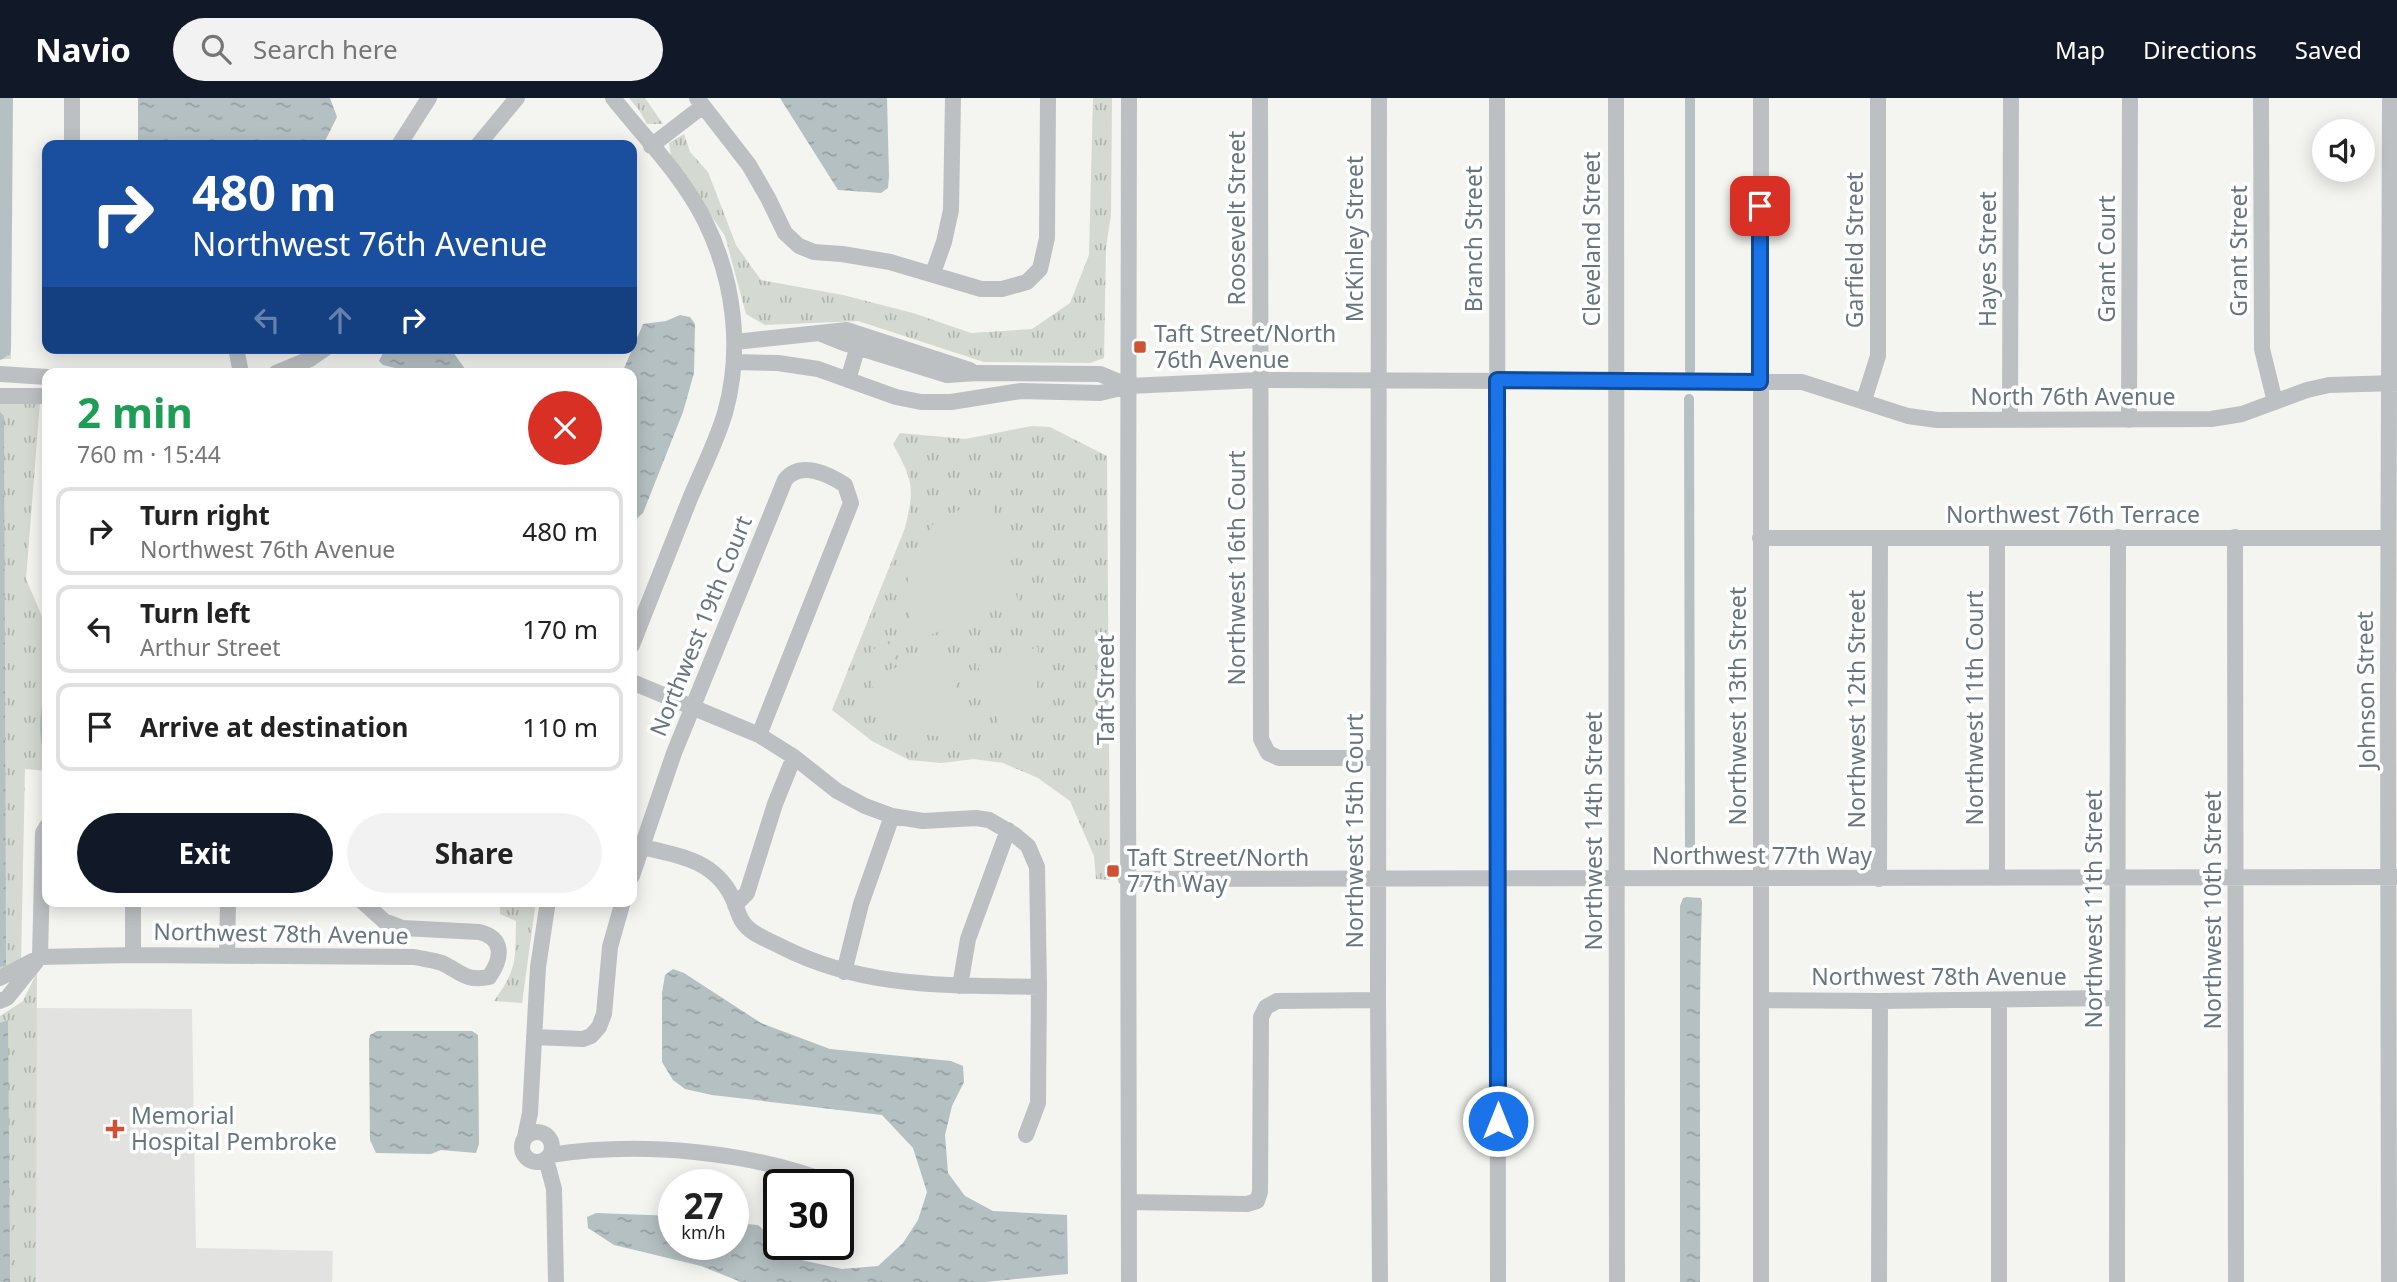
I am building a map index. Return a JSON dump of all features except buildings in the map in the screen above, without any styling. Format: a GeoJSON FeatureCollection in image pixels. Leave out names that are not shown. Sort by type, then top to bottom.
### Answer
{"type":"FeatureCollection","features":[{"type":"Feature","properties":{"kind":"street"},"geometry":{"type":"LineString","coordinates":[[72,98],[72,140]]}},
{"type":"Feature","properties":{"kind":"street"},"geometry":{"type":"LineString","coordinates":[[482,140],[517,98]]}},
{"type":"Feature","properties":{"kind":"street"},"geometry":{"type":"LineString","coordinates":[[613,98],[691,198],[704,219],[720,255],[731,300],[735,342],[724,414],[637,632]]}},
{"type":"Feature","properties":{"kind":"street"},"geometry":{"type":"LineString","coordinates":[[933,274],[951,210],[953,98]]}},
{"type":"Feature","properties":{"kind":"street"},"geometry":{"type":"LineString","coordinates":[[651,146],[700,102],[749,165],[785,233],[799,246],[814,252],[890,261],[981,289],[1002,289],[1027,282],[1040,269],[1046,246],[1048,98]]}},
{"type":"Feature","properties":{"kind":"street","name":"Taft Street"},"geometry":{"type":"LineString","coordinates":[[1129,98],[1129,689],[1126,879],[1129,1282]]}},
{"type":"Feature","properties":{"kind":"street","name":"Roosevelt Street"},"geometry":{"type":"LineString","coordinates":[[1259,380],[1260,98]]}},
{"type":"Feature","properties":{"kind":"street","name":"McKinley Street"},"geometry":{"type":"LineString","coordinates":[[1377,380],[1379,98]]}},
{"type":"Feature","properties":{"kind":"street","name":"Branch Street"},"geometry":{"type":"LineString","coordinates":[[1497,98],[1498,1282]]}},
{"type":"Feature","properties":{"kind":"street","name":"Cleveland Street"},"geometry":{"type":"LineString","coordinates":[[1615,380],[1616,98]]}},
{"type":"Feature","properties":{"kind":"street","name":"Northwest 13th Street"},"geometry":{"type":"LineString","coordinates":[[1761,98],[1761,1282]]}},
{"type":"Feature","properties":{"kind":"street","name":"Garfield Street"},"geometry":{"type":"LineString","coordinates":[[1864,400],[1878,356],[1878,98]]}},
{"type":"Feature","properties":{"kind":"street","name":"Hayes Street"},"geometry":{"type":"LineString","coordinates":[[2010,419],[2011,98]]}},
{"type":"Feature","properties":{"kind":"street","name":"Grant Court"},"geometry":{"type":"LineString","coordinates":[[2129,420],[2130,98]]}},
{"type":"Feature","properties":{"kind":"street","name":"Grant Street"},"geometry":{"type":"LineString","coordinates":[[2261,98],[2262,349],[2275,402]]}},
{"type":"Feature","properties":{"kind":"street","name":"Johnson Street"},"geometry":{"type":"LineString","coordinates":[[2389,1282],[2393,1000],[2387,538],[2392,382],[2390,98]]}},
{"type":"Feature","properties":{"kind":"street"},"geometry":{"type":"LineString","coordinates":[[401,140],[425,99]]}},
{"type":"Feature","properties":{"kind":"street"},"geometry":{"type":"LineString","coordinates":[[735,342],[819,332],[860,341],[947,375],[1100,374],[1129,386]]}},
{"type":"Feature","properties":{"kind":"street"},"geometry":{"type":"LineString","coordinates":[[848,380],[860,341]]}},
{"type":"Feature","properties":{"kind":"street"},"geometry":{"type":"LineString","coordinates":[[288,368],[317,354]]}},
{"type":"Feature","properties":{"kind":"street"},"geometry":{"type":"LineString","coordinates":[[734,362],[778,363],[818,369],[897,397],[921,402],[951,402],[1021,391],[1100,393],[1129,386]]}},
{"type":"Feature","properties":{"kind":"street"},"geometry":{"type":"LineString","coordinates":[[0,373],[42,377]]}},
{"type":"Feature","properties":{"kind":"street","name":"North 76th Avenue"},"geometry":{"type":"LineString","coordinates":[[1129,386],[1259,380],[1802,382],[1908,416],[1937,420],[2129,420],[2211,419],[2242,414],[2307,390],[2329,385],[2392,382]]}},
{"type":"Feature","properties":{"kind":"street","name":"Northwest 16th Court"},"geometry":{"type":"LineString","coordinates":[[1259,380],[1261,739],[1268,754],[1279,758],[1378,758]]}},
{"type":"Feature","properties":{"kind":"street","name":"Northwest 15th Court"},"geometry":{"type":"LineString","coordinates":[[1377,380],[1380,1282]]}},
{"type":"Feature","properties":{"kind":"street","name":"Northwest 14th Street"},"geometry":{"type":"LineString","coordinates":[[1615,380],[1617,1282]]}},
{"type":"Feature","properties":{"kind":"street"},"geometry":{"type":"LineString","coordinates":[[0,396],[42,396]]}},
{"type":"Feature","properties":{"kind":"street","name":"Northwest 19th Court"},"geometry":{"type":"LineString","coordinates":[[637,862],[692,708],[785,480],[789,474],[803,469],[838,480],[845,485],[851,503],[759,735]]}},
{"type":"Feature","properties":{"kind":"street","name":"Northwest 11th Street"},"geometry":{"type":"LineString","coordinates":[[2117,1282],[2118,537]]}},
{"type":"Feature","properties":{"kind":"street","name":"Northwest 10th Street"},"geometry":{"type":"LineString","coordinates":[[2235,537],[2235,1282]]}},
{"type":"Feature","properties":{"kind":"street","name":"Northwest 76th Terrace"},"geometry":{"type":"LineString","coordinates":[[1760,538],[2387,538]]}},
{"type":"Feature","properties":{"kind":"street","name":"Northwest 11th Court"},"geometry":{"type":"LineString","coordinates":[[1997,538],[1997,878]]}},
{"type":"Feature","properties":{"kind":"street","name":"Northwest 12th Street"},"geometry":{"type":"LineString","coordinates":[[1879,879],[1880,540]]}},
{"type":"Feature","properties":{"kind":"street"},"geometry":{"type":"LineString","coordinates":[[637,684],[759,735],[794,757],[837,791],[865,806],[892,816],[923,821],[976,818],[989,820],[1008,830],[1028,846],[1037,867],[1039,987],[1038,1103],[1026,1135]]}},
{"type":"Feature","properties":{"kind":"street"},"geometry":{"type":"LineString","coordinates":[[735,905],[747,892],[775,804],[794,757]]}},
{"type":"Feature","properties":{"kind":"street"},"geometry":{"type":"LineString","coordinates":[[844,972],[874,861],[892,816]]}},
{"type":"Feature","properties":{"kind":"street"},"geometry":{"type":"LineString","coordinates":[[960,986],[968,939],[1008,830]]}},
{"type":"Feature","properties":{"kind":"street"},"geometry":{"type":"LineString","coordinates":[[642,847],[690,858],[701,864],[718,875],[732,897],[739,920],[753,932],[799,956],[844,972],[907,984],[1039,987]]}},
{"type":"Feature","properties":{"kind":"street"},"geometry":{"type":"LineString","coordinates":[[0,1001],[7,998],[40,957],[42,874]]}},
{"type":"Feature","properties":{"kind":"street","name":"Northwest 77th Way"},"geometry":{"type":"LineString","coordinates":[[1126,879],[2393,877]]}},
{"type":"Feature","properties":{"kind":"street"},"geometry":{"type":"LineString","coordinates":[[133,907],[133,955]]}},
{"type":"Feature","properties":{"kind":"street"},"geometry":{"type":"LineString","coordinates":[[227,956],[228,907]]}},
{"type":"Feature","properties":{"kind":"street","name":"Northwest 78th Avenue"},"geometry":{"type":"LineString","coordinates":[[0,978],[40,957],[414,957],[441,963],[476,980],[489,977],[497,967],[499,953],[491,934],[402,928],[384,922],[368,907]]}},
{"type":"Feature","properties":{"kind":"street"},"geometry":{"type":"LineString","coordinates":[[547,907],[538,967],[530,1112],[522,1147],[525,1156],[546,1185],[554,1204]]}},
{"type":"Feature","properties":{"kind":"street"},"geometry":{"type":"LineString","coordinates":[[534,1037],[583,1039],[591,1036],[599,1027],[604,1014],[610,947],[621,907]]}},
{"type":"Feature","properties":{"kind":"street","name":"Northwest 78th Avenue"},"geometry":{"type":"LineString","coordinates":[[1761,1000],[2117,998]]}},
{"type":"Feature","properties":{"kind":"street"},"geometry":{"type":"LineString","coordinates":[[1129,1202],[1247,1204],[1256,1201],[1260,1192],[1261,1017],[1266,1007],[1277,1001],[1378,1000]]}},
{"type":"Feature","properties":{"kind":"street"},"geometry":{"type":"LineString","coordinates":[[1999,1000],[1999,1282]]}},
{"type":"Feature","properties":{"kind":"street"},"geometry":{"type":"LineString","coordinates":[[1879,1282],[1880,1001]]}},
{"type":"Feature","properties":{"kind":"street"},"geometry":{"type":"LineString","coordinates":[[531,1074],[537,1120],[548,1147],[554,1189],[556,1282]]}},
{"type":"Feature","properties":{"kind":"street"},"geometry":{"type":"LineString","coordinates":[[525,1137],[534,1132],[548,1147],[673,1151],[727,1156],[787,1169]]}},
{"type":"Feature","properties":{"kind":"street"},"geometry":{"type":"LineString","coordinates":[[530,1160],[538,1162],[548,1147]]}},
{"type":"Feature","properties":{"kind":"shaded area","name":"Memorial Hospital Pembroke"},"geometry":{"type":"Polygon","coordinates":[[[36,1008],[192,1009],[196,1248],[333,1251],[332,1282],[36,1282],[36,1008]]]}},
{"type":"Feature","properties":{"kind":"green space"},"geometry":{"type":"Polygon","coordinates":[[[0,98],[11,98],[11,359],[0,359],[0,98]]]}},
{"type":"Feature","properties":{"kind":"green space"},"geometry":{"type":"Polygon","coordinates":[[[629,98],[645,98],[663,124],[647,124],[629,98]]]}},
{"type":"Feature","properties":{"kind":"green space"},"geometry":{"type":"Polygon","coordinates":[[[1093,98],[1112,98],[1111,215],[1106,247],[1104,358],[1090,363],[984,362],[858,321],[765,325],[746,314],[725,236],[671,156],[669,143],[684,134],[690,152],[708,172],[736,245],[761,280],[843,295],[913,313],[971,333],[1032,329],[1070,303],[1089,255],[1093,98]]]}},
{"type":"Feature","properties":{"kind":"green space"},"geometry":{"type":"Polygon","coordinates":[[[0,402],[40,402],[26,579],[42,616],[42,771],[25,769],[21,963],[0,974],[0,402]]]}},
{"type":"Feature","properties":{"kind":"green space"},"geometry":{"type":"Polygon","coordinates":[[[1032,426],[1050,427],[1107,456],[1110,880],[1096,879],[1094,856],[1070,801],[1038,778],[1003,763],[974,759],[941,763],[909,760],[872,741],[832,710],[905,528],[911,493],[905,467],[893,444],[900,433],[965,439],[1032,426]]]}},
{"type":"Feature","properties":{"kind":"green space"},"geometry":{"type":"Polygon","coordinates":[[[989,494],[1018,601],[914,641],[905,598],[911,562],[933,524],[989,494]]]}},
{"type":"Feature","properties":{"kind":"green space"},"geometry":{"type":"Polygon","coordinates":[[[893,639],[899,659],[875,665],[872,650],[893,639]]]}},
{"type":"Feature","properties":{"kind":"green space"},"geometry":{"type":"Polygon","coordinates":[[[1038,647],[1037,693],[1023,717],[999,725],[978,666],[1038,647]]]}},
{"type":"Feature","properties":{"kind":"green space"},"geometry":{"type":"Polygon","coordinates":[[[945,653],[972,733],[935,736],[923,734],[901,724],[883,706],[869,676],[945,653]]]}},
{"type":"Feature","properties":{"kind":"green space"},"geometry":{"type":"Polygon","coordinates":[[[500,907],[535,907],[522,1003],[494,1001],[511,971],[516,945],[516,921],[500,914],[500,907]]]}},
{"type":"Feature","properties":{"kind":"green space"},"geometry":{"type":"Polygon","coordinates":[[[37,972],[36,1282],[0,1282],[0,1016],[23,1001],[37,972]]]}},
{"type":"Feature","properties":{"kind":"water"},"geometry":{"type":"Polygon","coordinates":[[[0,98],[8,98],[6,350],[2,355],[0,355],[0,98]]]}},
{"type":"Feature","properties":{"kind":"water"},"geometry":{"type":"Polygon","coordinates":[[[138,98],[330,98],[337,117],[326,140],[138,140],[138,98]]]}},
{"type":"Feature","properties":{"kind":"water"},"geometry":{"type":"Polygon","coordinates":[[[780,98],[887,98],[888,188],[881,193],[838,190],[780,98]]]}},
{"type":"Feature","properties":{"kind":"water"},"geometry":{"type":"Polygon","coordinates":[[[680,315],[690,317],[695,324],[694,373],[683,412],[643,513],[637,518],[637,368],[624,368],[630,354],[637,354],[637,338],[643,324],[666,321],[680,315]]]}},
{"type":"Feature","properties":{"kind":"water"},"geometry":{"type":"Polygon","coordinates":[[[382,354],[454,354],[464,368],[395,368],[379,361],[382,354]]]}},
{"type":"Feature","properties":{"kind":"water"},"geometry":{"type":"Polygon","coordinates":[[[0,412],[4,416],[6,966],[0,967],[0,412]]]}},
{"type":"Feature","properties":{"kind":"water"},"geometry":{"type":"Polygon","coordinates":[[[42,706],[42,744],[40,725],[42,706]]]}},
{"type":"Feature","properties":{"kind":"water"},"geometry":{"type":"Polygon","coordinates":[[[1683,898],[1701,898],[1702,902],[1700,1282],[1680,1282],[1680,906],[1683,898]]]}},
{"type":"Feature","properties":{"kind":"water"},"geometry":{"type":"Polygon","coordinates":[[[673,969],[684,973],[761,1023],[830,1049],[951,1061],[963,1066],[964,1082],[952,1106],[945,1135],[948,1173],[965,1196],[993,1211],[1067,1215],[1068,1274],[985,1282],[741,1282],[701,1266],[676,1260],[749,1260],[749,1224],[758,1225],[763,1229],[763,1260],[802,1260],[842,1269],[878,1266],[903,1243],[918,1220],[927,1192],[913,1148],[882,1115],[712,1095],[685,1089],[673,1080],[662,1062],[662,993],[665,975],[673,969]]]}},
{"type":"Feature","properties":{"kind":"water"},"geometry":{"type":"Polygon","coordinates":[[[8,1020],[10,1282],[0,1282],[0,1023],[8,1020]]]}},
{"type":"Feature","properties":{"kind":"water"},"geometry":{"type":"Polygon","coordinates":[[[377,1031],[472,1031],[478,1035],[479,1144],[476,1153],[441,1150],[431,1154],[376,1153],[370,1140],[369,1040],[370,1035],[377,1031]]]}},
{"type":"Feature","properties":{"kind":"water"},"geometry":{"type":"Polygon","coordinates":[[[596,1213],[658,1215],[658,1256],[614,1245],[588,1228],[587,1217],[596,1213]]]}},
{"type":"Feature","properties":{"kind":"waterway"},"geometry":{"type":"LineString","coordinates":[[0,355],[6,350],[8,98]]}},
{"type":"Feature","properties":{"kind":"waterway"},"geometry":{"type":"LineString","coordinates":[[1690,98],[1690,370]]}},
{"type":"Feature","properties":{"kind":"waterway"},"geometry":{"type":"LineString","coordinates":[[1689,399],[1690,846]]}},
{"type":"Feature","properties":{"kind":"place","name":"Taft Street/North 76th Avenue"},"geometry":{"type":"Point","coordinates":[1140,347]}},
{"type":"Feature","properties":{"kind":"place","name":"Taft Street/North 77th Way"},"geometry":{"type":"Point","coordinates":[1113,871]}},
{"type":"Feature","properties":{"kind":"place","name":"Memorial Hospital Pembroke"},"geometry":{"type":"Point","coordinates":[115,1129]}},
{"type":"Feature","properties":{"kind":"route"},"geometry":{"type":"LineString","coordinates":[[1498,1121],[1497,380],[1760,382],[1760,206]]}}]}
